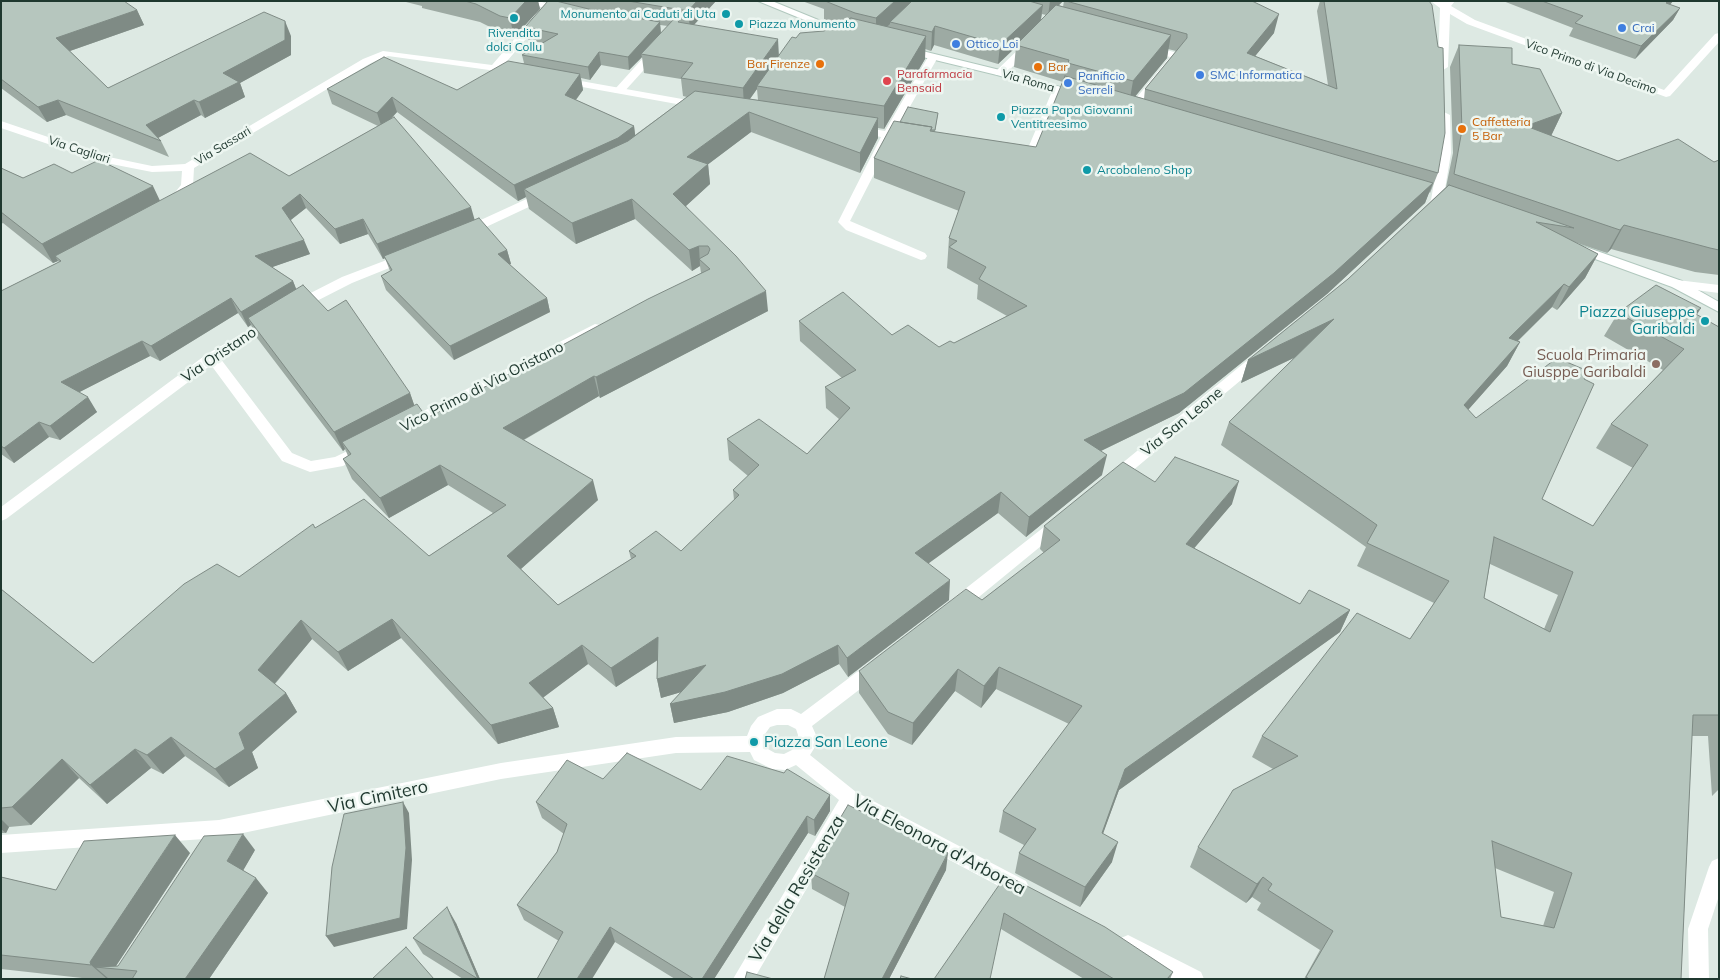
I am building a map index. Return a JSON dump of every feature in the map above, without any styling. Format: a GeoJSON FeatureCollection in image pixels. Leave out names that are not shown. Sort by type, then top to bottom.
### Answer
{"type":"FeatureCollection","features":[{"type":"Feature","properties":{"kind":"street"},"geometry":{"type":"LineString","coordinates":[[525,1],[576,13]]}},
{"type":"Feature","properties":{"kind":"street"},"geometry":{"type":"LineString","coordinates":[[765,2],[854,36],[835,42]]}},
{"type":"Feature","properties":{"kind":"street"},"geometry":{"type":"LineString","coordinates":[[1443,79],[1444,3]]}},
{"type":"Feature","properties":{"kind":"street","name":"Vico Primo di Via Decimo"},"geometry":{"type":"LineString","coordinates":[[1444,3],[1471,22],[1666,94],[1719,36]]}},
{"type":"Feature","properties":{"kind":"street"},"geometry":{"type":"LineString","coordinates":[[495,68],[549,7]]}},
{"type":"Feature","properties":{"kind":"street"},"geometry":{"type":"LineString","coordinates":[[1000,73],[1040,34]]}},
{"type":"Feature","properties":{"kind":"street"},"geometry":{"type":"LineString","coordinates":[[619,91],[667,38]]}},
{"type":"Feature","properties":{"kind":"street"},"geometry":{"type":"LineString","coordinates":[[1132,110],[1177,56],[1139,45]]}},
{"type":"Feature","properties":{"kind":"street","name":"Via Roma"},"geometry":{"type":"LineString","coordinates":[[896,48],[1000,73],[1085,97]]}},
{"type":"Feature","properties":{"kind":"street","name":"Via Sassari"},"geometry":{"type":"LineString","coordinates":[[168,209],[187,186],[188,166],[367,61],[387,53],[495,68]]}},
{"type":"Feature","properties":{"kind":"street"},"geometry":{"type":"LineString","coordinates":[[921,256],[850,227],[844,222],[888,136],[933,57]]}},
{"type":"Feature","properties":{"kind":"street"},"geometry":{"type":"LineString","coordinates":[[495,68],[523,73]]}},
{"type":"Feature","properties":{"kind":"street"},"geometry":{"type":"LineString","coordinates":[[552,79],[712,108]]}},
{"type":"Feature","properties":{"kind":"street"},"geometry":{"type":"LineString","coordinates":[[1011,154],[1030,158],[1058,89]]}},
{"type":"Feature","properties":{"kind":"street"},"geometry":{"type":"LineString","coordinates":[[678,117],[695,105]]}},
{"type":"Feature","properties":{"kind":"street"},"geometry":{"type":"LineString","coordinates":[[1416,221],[1437,201],[1445,152],[1444,106]]}},
{"type":"Feature","properties":{"kind":"street","name":"Via Cagliari"},"geometry":{"type":"LineString","coordinates":[[1,124],[101,159],[152,169],[188,166]]}},
{"type":"Feature","properties":{"kind":"street"},"geometry":{"type":"LineString","coordinates":[[846,128],[917,140]]}},
{"type":"Feature","properties":{"kind":"street"},"geometry":{"type":"LineString","coordinates":[[451,238],[556,190]]}},
{"type":"Feature","properties":{"kind":"street"},"geometry":{"type":"LineString","coordinates":[[1564,244],[1677,284],[1719,308]]}},
{"type":"Feature","properties":{"kind":"street","name":"Via Oristano"},"geometry":{"type":"LineString","coordinates":[[1,515],[212,357],[306,300],[347,280],[416,252]]}},
{"type":"Feature","properties":{"kind":"street"},"geometry":{"type":"LineString","coordinates":[[1677,284],[1719,289]]}},
{"type":"Feature","properties":{"kind":"street","name":"Vico Primo di Via Oristano"},"geometry":{"type":"LineString","coordinates":[[390,434],[609,321]]}},
{"type":"Feature","properties":{"kind":"street","name":"Via San Leone"},"geometry":{"type":"LineString","coordinates":[[1099,490],[1272,347]]}},
{"type":"Feature","properties":{"kind":"street"},"geometry":{"type":"LineString","coordinates":[[212,357],[287,457],[310,467],[338,462],[373,443]]}},
{"type":"Feature","properties":{"kind":"street"},"geometry":{"type":"LineString","coordinates":[[950,611],[1069,514]]}},
{"type":"Feature","properties":{"kind":"street"},"geometry":{"type":"LineString","coordinates":[[802,724],[888,659]]}},
{"type":"Feature","properties":{"kind":"street"},"geometry":{"type":"LineString","coordinates":[[777,716],[791,717],[802,724],[807,735],[806,747],[798,756],[785,762],[772,762],[760,754],[755,744],[757,732],[764,722],[777,716]]}},
{"type":"Feature","properties":{"kind":"street","name":"Via Cimitero"},"geometry":{"type":"LineString","coordinates":[[1,844],[219,829],[501,772],[676,745],[755,744]]}},
{"type":"Feature","properties":{"kind":"street","name":"Via Eleonora d'Arborea"},"geometry":{"type":"LineString","coordinates":[[798,756],[850,798],[1035,896]]}},
{"type":"Feature","properties":{"kind":"street","name":"Via della Resistenza"},"geometry":{"type":"LineString","coordinates":[[743,979],[850,798]]}},
{"type":"Feature","properties":{"kind":"street"},"geometry":{"type":"LineString","coordinates":[[208,846],[219,829]]}},
{"type":"Feature","properties":{"kind":"street"},"geometry":{"type":"LineString","coordinates":[[1699,979],[1698,928],[1719,867]]}},
{"type":"Feature","properties":{"kind":"street"},"geometry":{"type":"LineString","coordinates":[[1114,937],[1194,979]]}},
{"type":"Feature","properties":{"kind":"building"},"geometry":{"type":"Polygon","coordinates":[[[1,1],[124,1],[137,10],[56,38],[108,88],[264,12],[285,21],[285,40],[223,73],[239,82],[199,102],[194,100],[146,125],[161,141],[58,100],[38,107],[1,79],[1,1]]]}},
{"type":"Feature","properties":{"kind":"building"},"geometry":{"type":"Polygon","coordinates":[[[465,1],[526,1],[510,18],[500,16],[476,4],[465,1]]]}},
{"type":"Feature","properties":{"kind":"building"},"geometry":{"type":"Polygon","coordinates":[[[548,1],[660,22],[628,57],[599,52],[588,67],[522,55],[558,34],[525,27],[548,1]]]}},
{"type":"Feature","properties":{"kind":"building"},"geometry":{"type":"Polygon","coordinates":[[[628,1],[697,1],[688,11],[628,1]]]}},
{"type":"Feature","properties":{"kind":"building"},"geometry":{"type":"Polygon","coordinates":[[[825,1],[895,1],[876,18],[855,13],[825,1]]]}},
{"type":"Feature","properties":{"kind":"building"},"geometry":{"type":"Polygon","coordinates":[[[912,1],[1029,1],[1043,5],[1000,45],[935,26],[932,32],[890,22],[912,1]]]}},
{"type":"Feature","properties":{"kind":"building"},"geometry":{"type":"Polygon","coordinates":[[[1066,1],[1252,1],[1279,14],[1247,53],[1337,89],[1324,1],[1429,1],[1432,5],[1438,47],[1443,48],[1445,133],[1438,173],[1145,89],[1187,38],[1187,34],[1066,1]]]}},
{"type":"Feature","properties":{"kind":"building","name":"Crai"},"geometry":{"type":"Polygon","coordinates":[[[1542,1],[1668,1],[1666,3],[1680,8],[1641,46],[1575,23],[1583,16],[1542,1]]]}},
{"type":"Feature","properties":{"kind":"building"},"geometry":{"type":"Polygon","coordinates":[[[1056,5],[1171,35],[1133,81],[1068,63],[1069,60],[1016,45],[1056,5]]]}},
{"type":"Feature","properties":{"kind":"building"},"geometry":{"type":"Polygon","coordinates":[[[851,18],[926,36],[884,106],[757,86],[792,37],[796,38],[800,33],[824,31],[851,18]]]}},
{"type":"Feature","properties":{"kind":"building"},"geometry":{"type":"Polygon","coordinates":[[[674,19],[680,20],[678,22],[778,39],[743,88],[681,78],[693,63],[641,54],[674,19]]]}},
{"type":"Feature","properties":{"kind":"building"},"geometry":{"type":"Polygon","coordinates":[[[1459,45],[1512,48],[1512,64],[1540,69],[1562,113],[1526,126],[1618,161],[1678,139],[1714,162],[1719,160],[1719,250],[1624,225],[1620,230],[1454,174],[1462,130],[1459,45]]]}},
{"type":"Feature","properties":{"kind":"building"},"geometry":{"type":"Polygon","coordinates":[[[384,57],[457,90],[508,61],[580,74],[565,95],[634,126],[618,138],[514,185],[392,97],[377,113],[327,89],[384,57]]]}},
{"type":"Feature","properties":{"kind":"building"},"geometry":{"type":"Polygon","coordinates":[[[1065,76],[1433,183],[1334,273],[1184,393],[1084,440],[1107,455],[1029,517],[1001,492],[915,553],[950,580],[847,658],[838,645],[782,674],[725,692],[670,704],[706,665],[657,679],[658,637],[611,668],[582,645],[529,683],[553,708],[491,725],[392,619],[338,652],[301,620],[258,670],[286,693],[239,733],[245,749],[215,769],[171,737],[147,755],[135,749],[90,785],[62,759],[12,807],[1,808],[1,589],[93,663],[184,584],[217,564],[239,577],[313,524],[315,528],[364,499],[429,556],[506,505],[440,465],[380,498],[343,459],[351,454],[342,442],[417,404],[427,418],[648,299],[710,269],[699,259],[708,254],[710,249],[708,246],[699,246],[689,250],[632,199],[572,223],[524,189],[628,141],[695,91],[878,118],[860,153],[749,112],[687,157],[708,164],[673,194],[736,256],[766,291],[596,377],[594,376],[503,428],[593,480],[507,556],[558,605],[636,556],[629,551],[656,531],[681,551],[739,495],[733,490],[759,465],[727,439],[759,419],[807,454],[850,408],[825,387],[856,370],[799,321],[843,292],[892,335],[908,325],[939,347],[950,341],[954,343],[1027,306],[979,279],[986,267],[949,247],[957,241],[949,238],[965,192],[874,158],[894,121],[932,127],[930,131],[1036,147],[1065,76]]]}},
{"type":"Feature","properties":{"kind":"building"},"geometry":{"type":"Polygon","coordinates":[[[908,107],[938,113],[935,130],[931,130],[932,127],[900,122],[908,107]]]}},
{"type":"Feature","properties":{"kind":"building"},"geometry":{"type":"Polygon","coordinates":[[[394,117],[471,207],[377,244],[363,219],[335,229],[300,194],[282,208],[304,240],[255,256],[293,281],[241,312],[231,298],[151,346],[142,341],[61,382],[88,397],[50,426],[39,422],[4,448],[1,446],[1,291],[61,261],[55,256],[250,153],[289,176],[394,117]]]}},
{"type":"Feature","properties":{"kind":"building"},"geometry":{"type":"Polygon","coordinates":[[[99,160],[153,186],[42,244],[1,212],[1,168],[23,178],[54,164],[72,173],[99,160]]]}},
{"type":"Feature","properties":{"kind":"building"},"geometry":{"type":"Polygon","coordinates":[[[1449,185],[1574,228],[1536,222],[1598,254],[1569,287],[1564,284],[1509,338],[1520,342],[1464,405],[1476,418],[1557,358],[1588,371],[1584,379],[1594,384],[1542,499],[1593,526],[1648,445],[1611,424],[1684,349],[1618,313],[1656,285],[1701,308],[1694,313],[1719,327],[1719,715],[1693,715],[1681,979],[1309,979],[1306,977],[1333,931],[1268,890],[1272,884],[1263,877],[1257,884],[1198,847],[1233,790],[1298,756],[1262,736],[1357,613],[1410,639],[1449,581],[1367,543],[1377,525],[1229,422],[1334,319],[1248,360],[1348,279],[1449,185]],[[1494,537],[1484,598],[1550,632],[1573,572],[1494,537]],[[1492,841],[1501,917],[1554,928],[1572,873],[1492,841]]]}},
{"type":"Feature","properties":{"kind":"building"},"geometry":{"type":"Polygon","coordinates":[[[479,218],[507,250],[498,254],[547,298],[450,346],[381,276],[392,270],[384,256],[479,218]]]}},
{"type":"Feature","properties":{"kind":"building"},"geometry":{"type":"Polygon","coordinates":[[[303,285],[328,311],[346,300],[410,393],[334,432],[248,318],[303,285]]]}},
{"type":"Feature","properties":{"kind":"building"},"geometry":{"type":"Polygon","coordinates":[[[1175,457],[1239,481],[1186,544],[1300,604],[1309,590],[1350,610],[1125,769],[1102,833],[1118,842],[1085,887],[1019,853],[1036,829],[1003,811],[1082,706],[999,667],[984,686],[958,669],[913,723],[888,712],[859,671],[966,589],[982,600],[1060,540],[1044,526],[1123,462],[1155,482],[1175,457]]]}},
{"type":"Feature","properties":{"kind":"building"},"geometry":{"type":"Polygon","coordinates":[[[627,753],[701,790],[727,756],[784,773],[787,769],[830,795],[814,820],[807,816],[702,979],[694,979],[610,927],[577,979],[537,979],[563,932],[517,905],[557,852],[567,824],[536,802],[567,760],[603,779],[627,753]]]}},
{"type":"Feature","properties":{"kind":"building"},"geometry":{"type":"Polygon","coordinates":[[[403,802],[406,848],[400,918],[326,936],[332,867],[344,814],[403,802]]]}},
{"type":"Feature","properties":{"kind":"building"},"geometry":{"type":"Polygon","coordinates":[[[848,805],[948,853],[882,979],[824,979],[849,893],[811,873],[823,847],[848,805]]]}},
{"type":"Feature","properties":{"kind":"building"},"geometry":{"type":"Polygon","coordinates":[[[243,834],[227,861],[256,878],[185,979],[132,979],[137,971],[95,967],[118,966],[204,836],[243,834]]]}},
{"type":"Feature","properties":{"kind":"building"},"geometry":{"type":"Polygon","coordinates":[[[175,835],[90,962],[91,965],[1,955],[1,877],[56,890],[84,841],[175,835]]]}},
{"type":"Feature","properties":{"kind":"building"},"geometry":{"type":"Polygon","coordinates":[[[1006,875],[1105,927],[1173,972],[1167,979],[1114,979],[1004,913],[990,979],[934,979],[1006,875]]]}},
{"type":"Feature","properties":{"kind":"building"},"geometry":{"type":"Polygon","coordinates":[[[447,907],[478,979],[413,938],[447,907]]]}},
{"type":"Feature","properties":{"kind":"building"},"geometry":{"type":"Polygon","coordinates":[[[406,947],[434,979],[372,979],[406,947]]]}},
{"type":"Feature","properties":{"kind":"building"},"geometry":{"type":"Polygon","coordinates":[[[747,972],[773,979],[745,979],[747,972]]]}},
{"type":"Feature","properties":{"kind":"building"},"geometry":{"type":"Polygon","coordinates":[[[901,976],[912,979],[900,979],[901,976]]]}},
{"type":"Feature","properties":{"kind":"place","name":"Monumento ai Caduti di Uta"},"geometry":{"type":"Point","coordinates":[726,14]}},
{"type":"Feature","properties":{"kind":"place","name":"Rivendita dolci Collu"},"geometry":{"type":"Point","coordinates":[514,18]}},
{"type":"Feature","properties":{"kind":"place","name":"Piazza Monumento"},"geometry":{"type":"Point","coordinates":[739,24]}},
{"type":"Feature","properties":{"kind":"place","name":"Crai"},"geometry":{"type":"Point","coordinates":[1622,28]}},
{"type":"Feature","properties":{"kind":"place","name":"Ottico Loi"},"geometry":{"type":"Point","coordinates":[956,44]}},
{"type":"Feature","properties":{"kind":"place","name":"Bar Firenze"},"geometry":{"type":"Point","coordinates":[820,64]}},
{"type":"Feature","properties":{"kind":"place","name":"Bar"},"geometry":{"type":"Point","coordinates":[1038,67]}},
{"type":"Feature","properties":{"kind":"place","name":"SMC Informatica"},"geometry":{"type":"Point","coordinates":[1200,75]}},
{"type":"Feature","properties":{"kind":"place","name":"Parafarmacia Bensaid"},"geometry":{"type":"Point","coordinates":[887,81]}},
{"type":"Feature","properties":{"kind":"place","name":"Panificio Serreli"},"geometry":{"type":"Point","coordinates":[1068,83]}},
{"type":"Feature","properties":{"kind":"place","name":"Piazza Papa Giovanni Ventitreesimo"},"geometry":{"type":"Point","coordinates":[1001,117]}},
{"type":"Feature","properties":{"kind":"place","name":"Caffetteria 5 Bar"},"geometry":{"type":"Point","coordinates":[1462,129]}},
{"type":"Feature","properties":{"kind":"place","name":"Arcobaleno Shop"},"geometry":{"type":"Point","coordinates":[1087,170]}},
{"type":"Feature","properties":{"kind":"place","name":"Piazza Giuseppe Garibaldi"},"geometry":{"type":"Point","coordinates":[1705,321]}},
{"type":"Feature","properties":{"kind":"place","name":"Scuola Primaria Giusppe Garibaldi"},"geometry":{"type":"Point","coordinates":[1656,364]}},
{"type":"Feature","properties":{"kind":"place","name":"Piazza San Leone"},"geometry":{"type":"Point","coordinates":[754,742]}}]}
